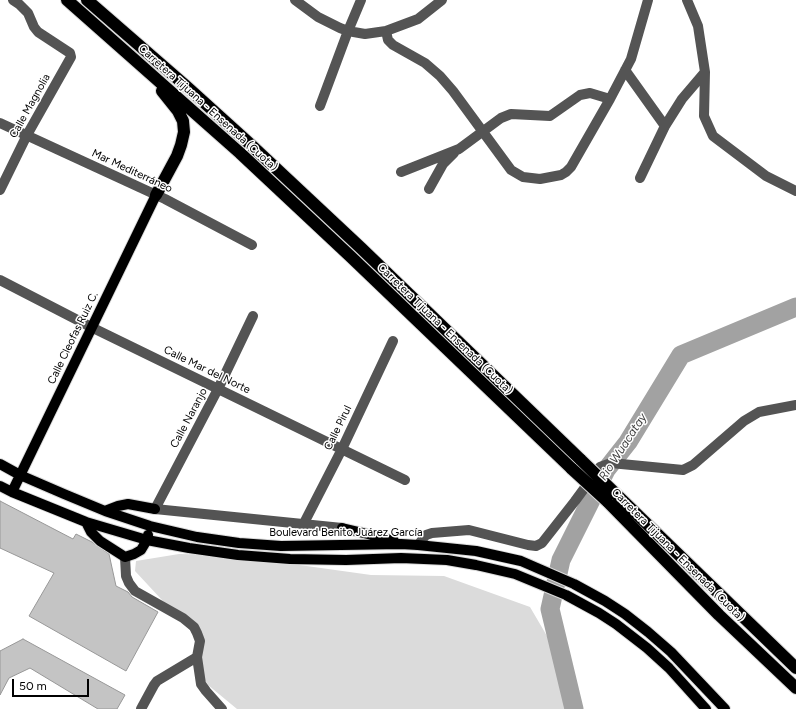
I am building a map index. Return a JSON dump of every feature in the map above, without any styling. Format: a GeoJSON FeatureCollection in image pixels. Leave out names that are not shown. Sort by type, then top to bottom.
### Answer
{"type":"FeatureCollection","features":[{"type":"Feature","properties":{"kind":"highway","name":"Carretera Tijuana - Ensenada (Cuota)"},"geometry":{"type":"LineString","coordinates":[[67,0],[240,153],[357,262],[572,469],[612,498],[796,668]]}},
{"type":"Feature","properties":{"kind":"highway","name":"Carretera Tijuana - Ensenada (Cuota)"},"geometry":{"type":"LineString","coordinates":[[87,0],[186,86],[256,150],[361,248],[581,460],[612,498],[719,615],[796,688]]}},
{"type":"Feature","properties":{"kind":"highway"},"geometry":{"type":"LineString","coordinates":[[135,60],[175,107],[184,126],[181,145],[156,196]]}},
{"type":"Feature","properties":{"kind":"main road","name":"Calle Cleofas Ruiz C."},"geometry":{"type":"LineString","coordinates":[[12,492],[156,196]]}},
{"type":"Feature","properties":{"kind":"main road","name":"Boulevard Benito Juárez García"},"geometry":{"type":"LineString","coordinates":[[0,464],[20,475],[105,511],[150,526],[197,537],[239,543],[281,546],[401,544],[457,548],[531,565],[574,584],[605,601],[648,632],[671,652],[725,709]]}},
{"type":"Feature","properties":{"kind":"main road"},"geometry":{"type":"LineString","coordinates":[[0,486],[86,522],[147,540],[238,555],[290,559],[427,559],[476,565],[525,577],[566,595],[598,613],[647,648],[669,668],[706,709]]}},
{"type":"Feature","properties":{"kind":"main road"},"geometry":{"type":"LineString","coordinates":[[105,511],[128,504],[155,509]]}},
{"type":"Feature","properties":{"kind":"main road"},"geometry":{"type":"LineString","coordinates":[[86,522],[91,532],[100,541],[125,557],[141,550],[147,540],[150,526]]}},
{"type":"Feature","properties":{"kind":"main road"},"geometry":{"type":"LineString","coordinates":[[342,528],[401,544]]}},
{"type":"Feature","properties":{"kind":"street","name":"Calle Magnolia"},"geometry":{"type":"LineString","coordinates":[[0,190],[27,135],[71,55],[38,32],[34,27],[28,13],[13,0]]}},
{"type":"Feature","properties":{"kind":"street"},"geometry":{"type":"LineString","coordinates":[[295,0],[318,17],[348,31],[365,34],[386,31],[418,19],[442,0]]}},
{"type":"Feature","properties":{"kind":"street"},"geometry":{"type":"LineString","coordinates":[[320,106],[361,0]]}},
{"type":"Feature","properties":{"kind":"street"},"geometry":{"type":"LineString","coordinates":[[386,31],[388,40],[393,45],[424,63],[440,76],[484,131],[511,170],[523,177],[540,179],[561,175],[571,167],[610,99],[630,60],[648,0]]}},
{"type":"Feature","properties":{"kind":"street"},"geometry":{"type":"LineString","coordinates":[[687,0],[698,26],[705,72],[704,116],[712,136],[766,176],[796,191]]}},
{"type":"Feature","properties":{"kind":"street"},"geometry":{"type":"LineString","coordinates":[[625,70],[664,126]]}},
{"type":"Feature","properties":{"kind":"street"},"geometry":{"type":"LineString","coordinates":[[640,178],[664,126],[688,92],[705,72]]}},
{"type":"Feature","properties":{"kind":"street"},"geometry":{"type":"LineString","coordinates":[[429,189],[443,164],[459,149],[501,118],[511,114],[550,116],[580,95],[590,93],[610,99]]}},
{"type":"Feature","properties":{"kind":"street","name":"Mar Mediterráneo"},"geometry":{"type":"LineString","coordinates":[[0,123],[165,199],[252,245]]}},
{"type":"Feature","properties":{"kind":"street"},"geometry":{"type":"LineString","coordinates":[[401,172],[459,149]]}},
{"type":"Feature","properties":{"kind":"street","name":"Calle Mar del Norte"},"geometry":{"type":"LineString","coordinates":[[0,280],[91,327],[405,480]]}},
{"type":"Feature","properties":{"kind":"street","name":"Calle Naranjo"},"geometry":{"type":"LineString","coordinates":[[155,509],[218,388],[253,316]]}},
{"type":"Feature","properties":{"kind":"street","name":"Calle Pirul"},"geometry":{"type":"LineString","coordinates":[[303,525],[342,449],[393,341]]}},
{"type":"Feature","properties":{"kind":"street"},"geometry":{"type":"LineString","coordinates":[[418,545],[426,535],[432,533],[469,530],[536,546],[542,543],[600,467],[611,463],[683,470],[693,465],[744,421],[759,412],[796,406]]}},
{"type":"Feature","properties":{"kind":"street"},"geometry":{"type":"LineString","coordinates":[[155,509],[342,528]]}},
{"type":"Feature","properties":{"kind":"street"},"geometry":{"type":"LineString","coordinates":[[125,557],[126,576],[135,591],[183,618],[194,627],[200,641],[196,657],[203,688],[222,709]]}},
{"type":"Feature","properties":{"kind":"street"},"geometry":{"type":"LineString","coordinates":[[141,709],[157,681],[196,657]]}},
{"type":"Feature","properties":{"kind":"shaded area"},"geometry":{"type":"Polygon","coordinates":[[[179,554],[228,555],[371,575],[444,576],[530,607],[564,665],[569,709],[237,709],[208,685],[193,662],[200,641],[135,571],[136,561],[179,554]]]}},
{"type":"Feature","properties":{"kind":"building"},"geometry":{"type":"Polygon","coordinates":[[[0,501],[73,539],[76,534],[92,542],[109,554],[116,586],[128,592],[132,597],[158,612],[126,671],[29,616],[54,573],[0,548],[0,501]]]}},
{"type":"Feature","properties":{"kind":"building"},"geometry":{"type":"Polygon","coordinates":[[[23,639],[125,695],[117,709],[98,709],[30,668],[9,678],[0,695],[0,651],[23,639]]]}},
{"type":"Feature","properties":{"kind":"waterway","name":"Rio Wuacatay"},"geometry":{"type":"LineString","coordinates":[[574,709],[550,609],[561,560],[606,470],[628,442],[681,355],[796,307]]}}]}
